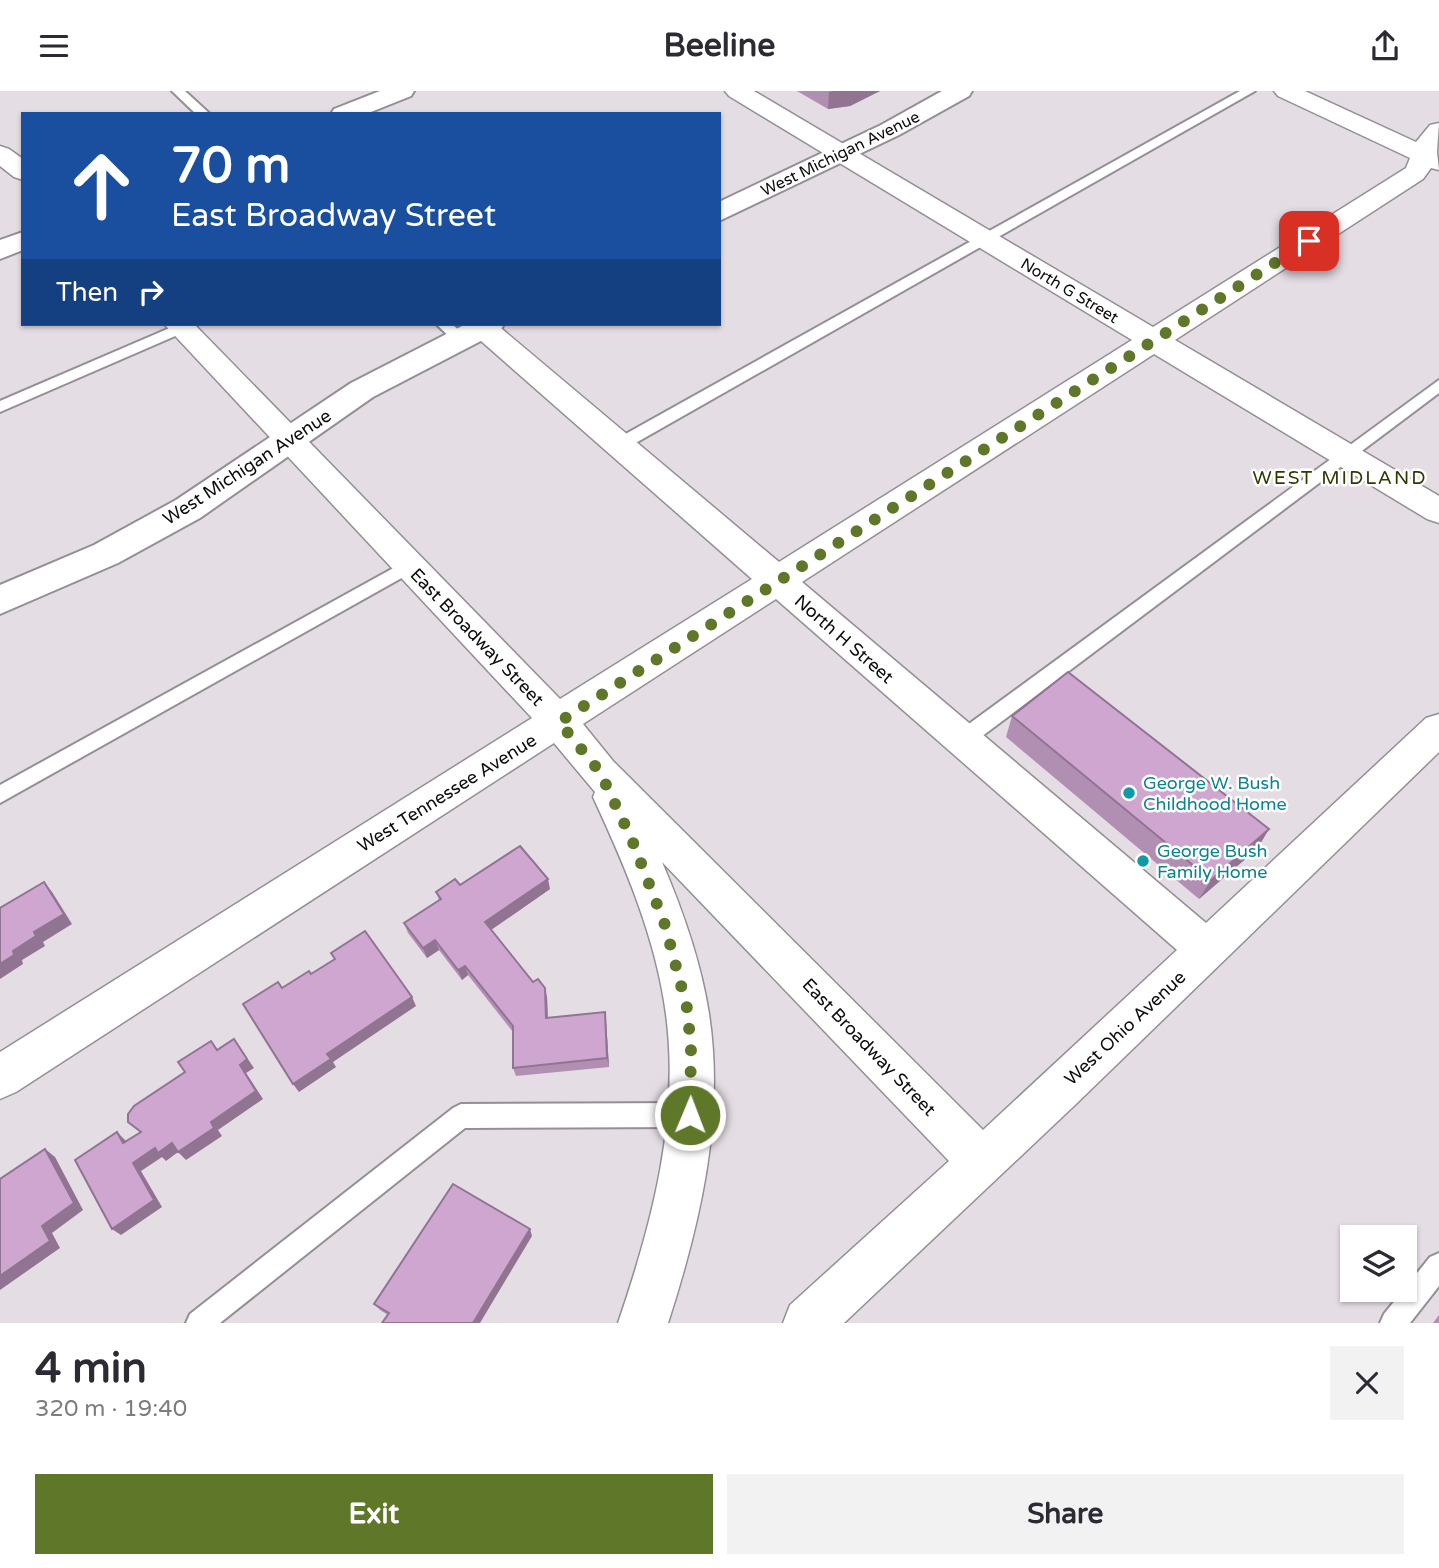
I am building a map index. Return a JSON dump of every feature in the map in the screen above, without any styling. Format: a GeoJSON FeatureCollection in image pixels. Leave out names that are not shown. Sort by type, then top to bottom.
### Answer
{"type":"FeatureCollection","features":[{"type":"Feature","properties":{"kind":"street"},"geometry":{"type":"LineString","coordinates":[[348,112],[402,91]]}},
{"type":"Feature","properties":{"kind":"street","name":"North G Street"},"geometry":{"type":"LineString","coordinates":[[737,91],[1439,512]]}},
{"type":"Feature","properties":{"kind":"street","name":"West Michigan Avenue"},"geometry":{"type":"LineString","coordinates":[[721,212],[890,130],[960,91]]}},
{"type":"Feature","properties":{"kind":"street"},"geometry":{"type":"LineString","coordinates":[[1286,91],[1434,148]]}},
{"type":"Feature","properties":{"kind":"street","name":"West Tennessee Avenue"},"geometry":{"type":"LineString","coordinates":[[0,1077],[1414,174],[1434,148]]}},
{"type":"Feature","properties":{"kind":"street"},"geometry":{"type":"LineString","coordinates":[[0,154],[21,170]]}},
{"type":"Feature","properties":{"kind":"street"},"geometry":{"type":"LineString","coordinates":[[0,250],[21,241]]}},
{"type":"Feature","properties":{"kind":"street","name":"East Broadway Street"},"geometry":{"type":"LineString","coordinates":[[185,326],[289,442],[559,722],[600,772],[981,1161]]}},
{"type":"Feature","properties":{"kind":"street","name":"West Michigan Avenue"},"geometry":{"type":"LineString","coordinates":[[0,600],[106,554],[188,509],[362,390],[468,328]]}},
{"type":"Feature","properties":{"kind":"street","name":"North H Street"},"geometry":{"type":"LineString","coordinates":[[468,328],[619,445],[1207,950]]}},
{"type":"Feature","properties":{"kind":"street","name":"West Ohio Avenue"},"geometry":{"type":"LineString","coordinates":[[808,1323],[1439,729]]}},
{"type":"Feature","properties":{"kind":"street"},"geometry":{"type":"LineString","coordinates":[[600,772],[632,840],[673,954],[687,1008],[691,1047],[690,1115],[675,1207],[643,1323]]}},
{"type":"Feature","properties":{"kind":"lane"},"geometry":{"type":"LineString","coordinates":[[178,91],[202,112]]}},
{"type":"Feature","properties":{"kind":"lane"},"geometry":{"type":"LineString","coordinates":[[619,445],[983,238],[1249,91]]}},
{"type":"Feature","properties":{"kind":"lane"},"geometry":{"type":"LineString","coordinates":[[0,407],[182,326]]}},
{"type":"Feature","properties":{"kind":"lane"},"geometry":{"type":"LineString","coordinates":[[962,740],[1439,385]]}},
{"type":"Feature","properties":{"kind":"lane"},"geometry":{"type":"LineString","coordinates":[[0,795],[408,566]]}},
{"type":"Feature","properties":{"kind":"lane"},"geometry":{"type":"LineString","coordinates":[[199,1323],[461,1116],[690,1115]]}},
{"type":"Feature","properties":{"kind":"lane"},"geometry":{"type":"LineString","coordinates":[[1393,1323],[1439,1266]]}},
{"type":"Feature","properties":{"kind":"building","name":"George W. Bush Childhood Home"},"geometry":{"type":"Polygon","coordinates":[[[1068,672],[1269,829],[1211,880],[1012,716],[1068,672]]]}},
{"type":"Feature","properties":{"kind":"building"},"geometry":{"type":"Polygon","coordinates":[[[520,846],[548,879],[485,922],[533,982],[538,979],[545,988],[546,1018],[605,1012],[607,1058],[513,1068],[513,1026],[465,966],[458,970],[435,940],[423,948],[404,923],[441,899],[436,892],[455,879],[460,885],[520,846]]]}},
{"type":"Feature","properties":{"kind":"building"},"geometry":{"type":"Polygon","coordinates":[[[44,882],[64,914],[34,932],[36,936],[13,951],[14,955],[0,964],[0,908],[44,882]]]}},
{"type":"Feature","properties":{"kind":"building"},"geometry":{"type":"Polygon","coordinates":[[[365,931],[412,997],[327,1054],[331,1059],[293,1084],[243,1004],[278,982],[282,988],[309,971],[311,974],[335,959],[331,953],[365,931]]]}},
{"type":"Feature","properties":{"kind":"building"},"geometry":{"type":"Polygon","coordinates":[[[234,1039],[247,1059],[240,1065],[256,1091],[211,1122],[214,1128],[178,1152],[172,1143],[158,1153],[155,1148],[133,1163],[154,1200],[112,1229],[75,1160],[117,1132],[123,1143],[141,1132],[128,1122],[128,1114],[134,1106],[185,1072],[178,1062],[211,1041],[217,1050],[234,1039]]]}},
{"type":"Feature","properties":{"kind":"building"},"geometry":{"type":"Polygon","coordinates":[[[45,1149],[74,1203],[42,1226],[50,1241],[0,1276],[0,1179],[45,1149]]]}},
{"type":"Feature","properties":{"kind":"building"},"geometry":{"type":"Polygon","coordinates":[[[453,1184],[530,1229],[473,1323],[382,1323],[389,1313],[374,1304],[453,1184]]]}},
{"type":"Feature","properties":{"kind":"place","name":"George W. Bush Childhood Home"},"geometry":{"type":"Point","coordinates":[1129,793]}},
{"type":"Feature","properties":{"kind":"place","name":"George Bush Family Home"},"geometry":{"type":"Point","coordinates":[1143,861]}},
{"type":"Feature","properties":{"kind":"district","name":"WEST MIDLAND"},"geometry":{"type":"Point","coordinates":[1340,477]}},
{"type":"Feature","properties":{"kind":"route"},"geometry":{"type":"LineString","coordinates":[[690,1115],[691,1047],[687,1008],[665,925],[622,816],[600,772],[559,722],[1309,241]]}}]}
